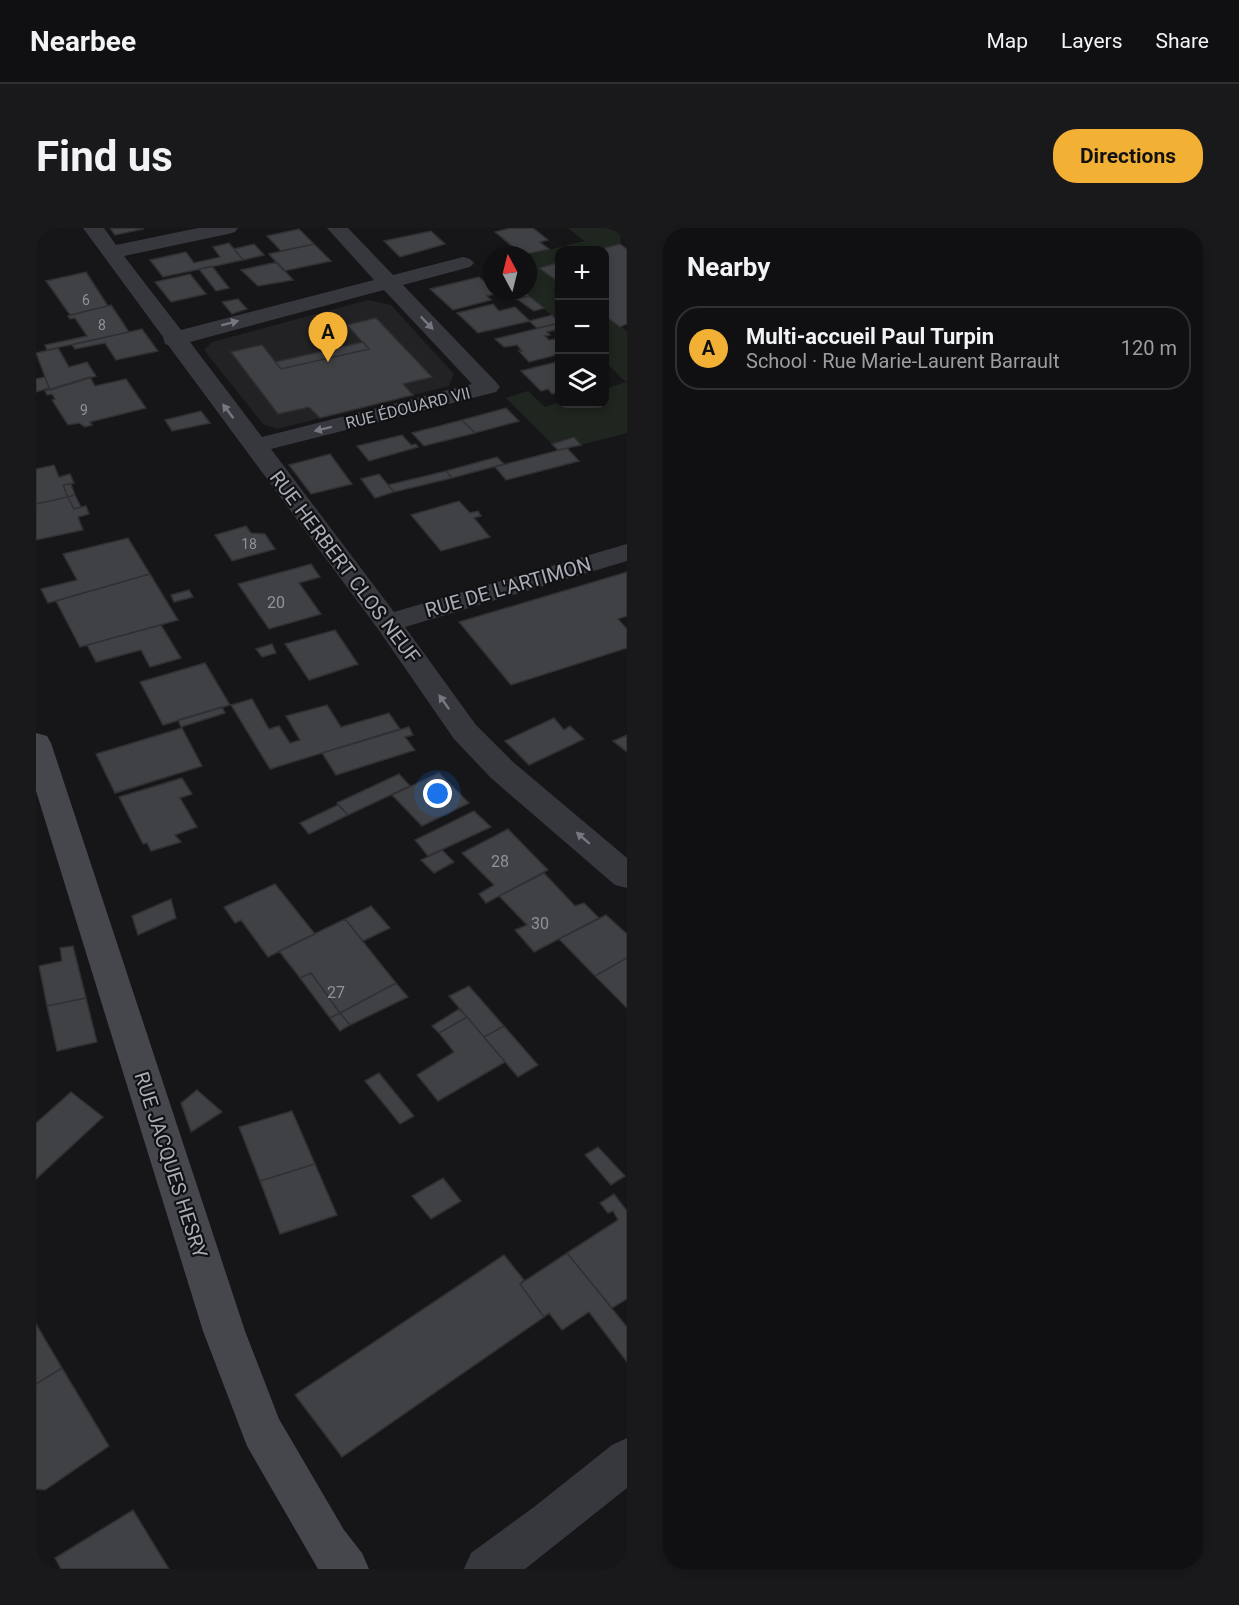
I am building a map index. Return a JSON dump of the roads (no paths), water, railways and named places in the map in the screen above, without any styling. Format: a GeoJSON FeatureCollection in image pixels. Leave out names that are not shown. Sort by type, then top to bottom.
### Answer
{"type":"FeatureCollection","features":[{"type":"Feature","properties":{"kind":"main road","name":"RUE JACQUES HESRY"},"geometry":{"type":"LineString","coordinates":[[36,742],[224,1331],[262,1431],[328,1546],[346,1569]]}},
{"type":"Feature","properties":{"kind":"street","name":"RUE HERBERT CLOS NEUF"},"geometry":{"type":"LineString","coordinates":[[93,228],[173,339],[388,623],[465,732],[502,770],[627,876]]}},
{"type":"Feature","properties":{"kind":"street"},"geometry":{"type":"LineString","coordinates":[[111,252],[228,228]]}},
{"type":"Feature","properties":{"kind":"street","name":"RUE ÉDOUARD VII"},"geometry":{"type":"LineString","coordinates":[[255,446],[488,387],[337,228]]}},
{"type":"Feature","properties":{"kind":"street"},"geometry":{"type":"LineString","coordinates":[[173,339],[386,281],[462,263]]}},
{"type":"Feature","properties":{"kind":"street","name":"RUE DE L'ARTIMON"},"geometry":{"type":"LineString","coordinates":[[388,623],[627,552]]}},
{"type":"Feature","properties":{"kind":"street"},"geometry":{"type":"LineString","coordinates":[[487,1569],[550,1523],[627,1460]]}},
{"type":"Feature","properties":{"kind":"place","name":"Multi-accueil Paul Turpin"},"geometry":{"type":"Point","coordinates":[328,362]}}]}
